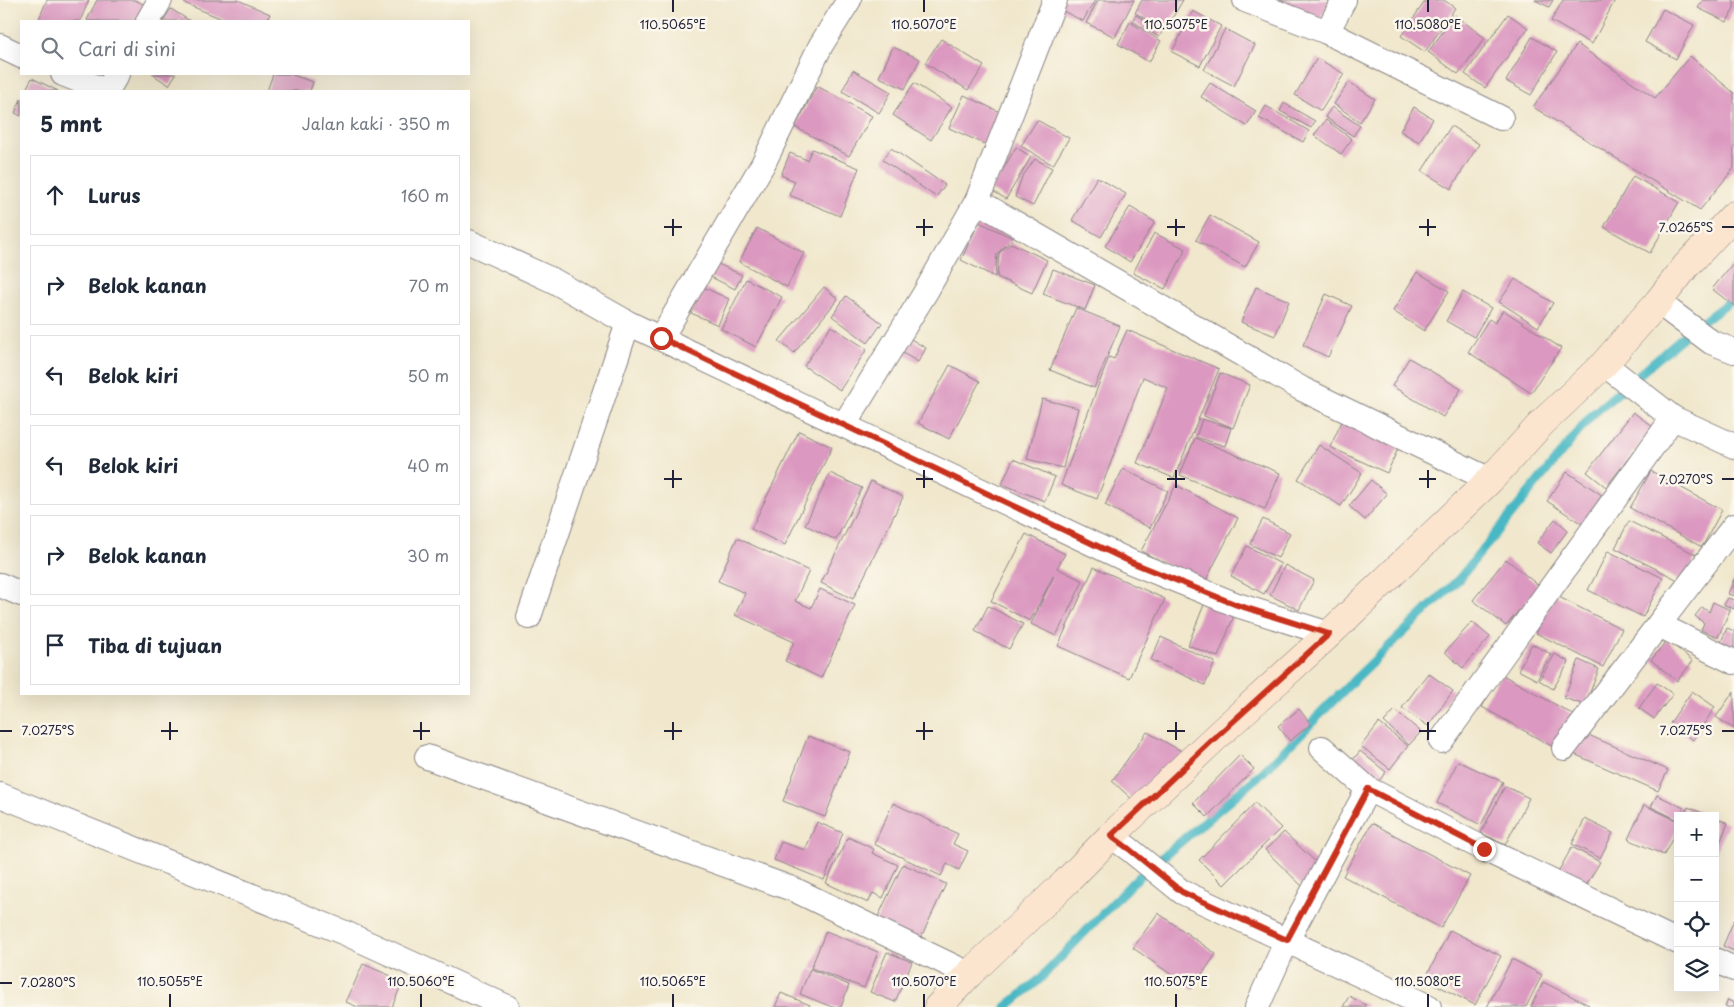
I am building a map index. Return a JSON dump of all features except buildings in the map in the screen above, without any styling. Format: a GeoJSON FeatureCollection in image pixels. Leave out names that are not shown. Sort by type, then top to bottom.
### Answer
{"type":"FeatureCollection","features":[{"type":"Feature","properties":{"kind":"main road"},"geometry":{"type":"LineString","coordinates":[[938,1007],[969,974],[1065,883],[1120,842],[1217,736],[1329,634],[1490,480],[1542,423],[1623,379],[1668,309],[1686,266],[1734,216]]}},
{"type":"Feature","properties":{"kind":"street"},"geometry":{"type":"LineString","coordinates":[[149,20],[160,0]]}},
{"type":"Feature","properties":{"kind":"street"},"geometry":{"type":"LineString","coordinates":[[661,338],[763,164],[821,44],[849,0]]}},
{"type":"Feature","properties":{"kind":"street"},"geometry":{"type":"LineString","coordinates":[[844,425],[925,293],[977,201],[1054,0]]}},
{"type":"Feature","properties":{"kind":"street"},"geometry":{"type":"LineString","coordinates":[[1245,0],[1327,32],[1501,118]]}},
{"type":"Feature","properties":{"kind":"street"},"geometry":{"type":"LineString","coordinates":[[1327,32],[1344,0]]}},
{"type":"Feature","properties":{"kind":"street"},"geometry":{"type":"LineString","coordinates":[[0,46],[20,56]]}},
{"type":"Feature","properties":{"kind":"street"},"geometry":{"type":"LineString","coordinates":[[65,75],[104,90]]}},
{"type":"Feature","properties":{"kind":"street"},"geometry":{"type":"LineString","coordinates":[[108,90],[116,75]]}},
{"type":"Feature","properties":{"kind":"street"},"geometry":{"type":"LineString","coordinates":[[977,201],[1302,389],[1490,480]]}},
{"type":"Feature","properties":{"kind":"street"},"geometry":{"type":"LineString","coordinates":[[470,242],[554,281],[661,338],[1131,562],[1237,605],[1329,634]]}},
{"type":"Feature","properties":{"kind":"street"},"geometry":{"type":"LineString","coordinates":[[1668,309],[1711,342],[1734,351]]}},
{"type":"Feature","properties":{"kind":"street"},"geometry":{"type":"LineString","coordinates":[[529,617],[628,322]]}},
{"type":"Feature","properties":{"kind":"street"},"geometry":{"type":"LineString","coordinates":[[1623,379],[1673,418],[1734,446]]}},
{"type":"Feature","properties":{"kind":"street"},"geometry":{"type":"LineString","coordinates":[[1441,740],[1673,418]]}},
{"type":"Feature","properties":{"kind":"street"},"geometry":{"type":"LineString","coordinates":[[1564,748],[1734,526]]}},
{"type":"Feature","properties":{"kind":"street"},"geometry":{"type":"LineString","coordinates":[[0,585],[20,594]]}},
{"type":"Feature","properties":{"kind":"street"},"geometry":{"type":"LineString","coordinates":[[1659,625],[1734,662]]}},
{"type":"Feature","properties":{"kind":"street"},"geometry":{"type":"LineString","coordinates":[[1322,748],[1368,789],[1484,849],[1674,940]]}},
{"type":"Feature","properties":{"kind":"street"},"geometry":{"type":"LineString","coordinates":[[427,757],[795,890],[969,974]]}},
{"type":"Feature","properties":{"kind":"street"},"geometry":{"type":"LineString","coordinates":[[1257,1007],[1287,940],[1368,789]]}},
{"type":"Feature","properties":{"kind":"street"},"geometry":{"type":"LineString","coordinates":[[0,794],[345,933],[507,1007]]}},
{"type":"Feature","properties":{"kind":"street"},"geometry":{"type":"LineString","coordinates":[[1120,842],[1182,892],[1429,1007]]}},
{"type":"Feature","properties":{"kind":"street"},"geometry":{"type":"LineString","coordinates":[[1719,962],[1734,969]]}},
{"type":"Feature","properties":{"kind":"waterway"},"geometry":{"type":"LineString","coordinates":[[1006,1007],[1039,980],[1132,883],[1262,773],[1354,680],[1459,579],[1592,415],[1685,335],[1734,298]]}},
{"type":"Feature","properties":{"kind":"route"},"geometry":{"type":"LineString","coordinates":[[661,338],[1131,562],[1237,605],[1329,634],[1111,836],[1182,892],[1287,940],[1368,789],[1484,849]]}}]}
